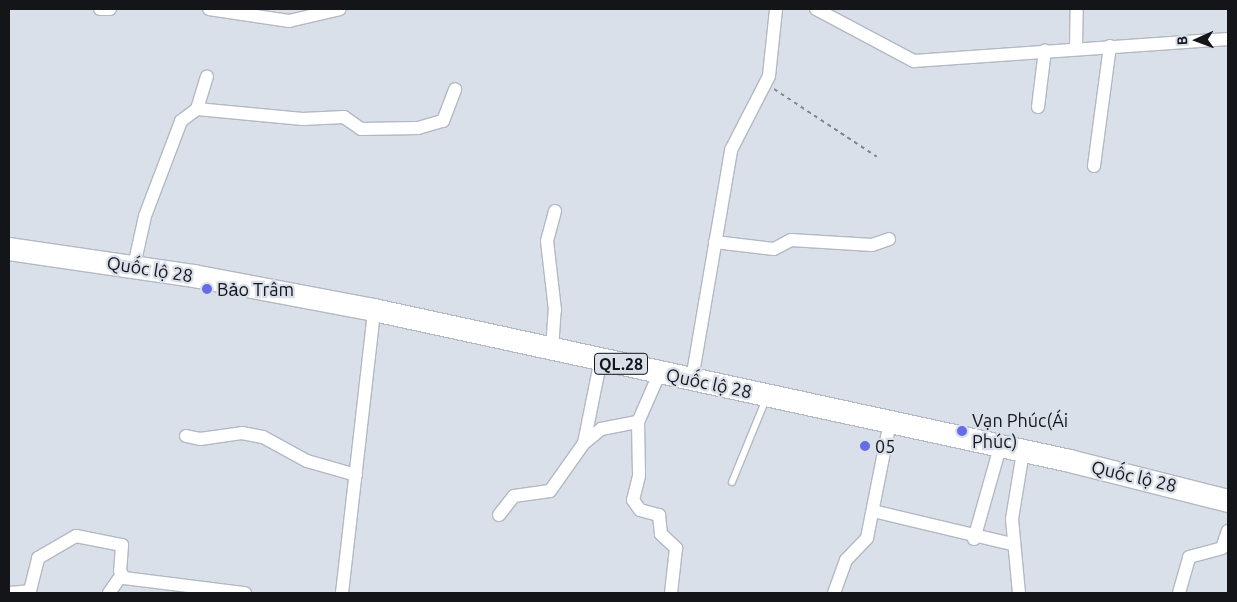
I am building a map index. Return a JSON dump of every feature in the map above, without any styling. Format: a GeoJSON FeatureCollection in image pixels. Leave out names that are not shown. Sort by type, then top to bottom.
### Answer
{"type":"FeatureCollection","features":[{"type":"Feature","properties":{"kind":"highway","name":"Quốc lộ 28"},"geometry":{"type":"LineString","coordinates":[[9,249],[134,266],[374,310],[890,422],[1228,501]]}},
{"type":"Feature","properties":{"kind":"street"},"geometry":{"type":"LineString","coordinates":[[100,9],[110,9]]}},
{"type":"Feature","properties":{"kind":"street"},"geometry":{"type":"LineString","coordinates":[[209,9],[289,21],[338,9]]}},
{"type":"Feature","properties":{"kind":"street"},"geometry":{"type":"LineString","coordinates":[[692,379],[734,141],[765,83],[776,9]]}},
{"type":"Feature","properties":{"kind":"street"},"geometry":{"type":"LineString","coordinates":[[816,9],[910,61],[1045,50],[1228,39]]}},
{"type":"Feature","properties":{"kind":"street"},"geometry":{"type":"LineString","coordinates":[[1076,48],[1077,9]]}},
{"type":"Feature","properties":{"kind":"street"},"geometry":{"type":"LineString","coordinates":[[1094,166],[1110,46]]}},
{"type":"Feature","properties":{"kind":"street"},"geometry":{"type":"LineString","coordinates":[[1038,107],[1045,50]]}},
{"type":"Feature","properties":{"kind":"street"},"geometry":{"type":"LineString","coordinates":[[134,266],[145,216],[181,121],[197,109],[207,76]]}},
{"type":"Feature","properties":{"kind":"street"},"geometry":{"type":"LineString","coordinates":[[197,109],[303,119],[344,116],[361,129],[418,128],[443,120],[455,90]]}},
{"type":"Feature","properties":{"kind":"street"},"geometry":{"type":"LineString","coordinates":[[552,349],[554,310],[547,241],[555,211]]}},
{"type":"Feature","properties":{"kind":"street"},"geometry":{"type":"LineString","coordinates":[[715,242],[774,249],[784,241],[872,245],[889,239]]}},
{"type":"Feature","properties":{"kind":"street"},"geometry":{"type":"LineString","coordinates":[[342,593],[374,310]]}},
{"type":"Feature","properties":{"kind":"street"},"geometry":{"type":"LineString","coordinates":[[584,444],[600,359]]}},
{"type":"Feature","properties":{"kind":"street"},"geometry":{"type":"LineString","coordinates":[[660,372],[638,422],[638,482],[633,500],[640,510],[659,515],[661,534],[676,548],[671,593]]}},
{"type":"Feature","properties":{"kind":"street"},"geometry":{"type":"LineString","coordinates":[[499,515],[514,496],[550,491],[584,444],[601,429],[638,422]]}},
{"type":"Feature","properties":{"kind":"street"},"geometry":{"type":"LineString","coordinates":[[834,593],[846,560],[866,542],[890,422]]}},
{"type":"Feature","properties":{"kind":"street"},"geometry":{"type":"LineString","coordinates":[[186,436],[200,440],[242,433],[263,437],[307,461],[356,475]]}},
{"type":"Feature","properties":{"kind":"street"},"geometry":{"type":"LineString","coordinates":[[974,538],[1000,447]]}},
{"type":"Feature","properties":{"kind":"street"},"geometry":{"type":"LineString","coordinates":[[1019,593],[1012,544],[1013,501],[1022,452]]}},
{"type":"Feature","properties":{"kind":"street"},"geometry":{"type":"LineString","coordinates":[[872,512],[974,538],[1012,544]]}},
{"type":"Feature","properties":{"kind":"street"},"geometry":{"type":"LineString","coordinates":[[1179,593],[1188,557],[1222,548],[1228,531]]}},
{"type":"Feature","properties":{"kind":"street"},"geometry":{"type":"LineString","coordinates":[[9,593],[30,591],[38,558],[76,536],[122,545],[121,576],[109,593]]}},
{"type":"Feature","properties":{"kind":"street"},"geometry":{"type":"LineString","coordinates":[[121,576],[164,589],[245,593]]}},
{"type":"Feature","properties":{"kind":"lane"},"geometry":{"type":"LineString","coordinates":[[732,482],[737,462],[754,438],[767,396]]}},
{"type":"Feature","properties":{"kind":"path"},"geometry":{"type":"LineString","coordinates":[[765,83],[877,157]]}},
{"type":"Feature","properties":{"kind":"place","name":"Bảo Trâm"},"geometry":{"type":"Point","coordinates":[207,289]}},
{"type":"Feature","properties":{"kind":"place","name":"Vạn Phúc(Ái Phúc)"},"geometry":{"type":"Point","coordinates":[962,431]}},
{"type":"Feature","properties":{"kind":"place","name":"05"},"geometry":{"type":"Point","coordinates":[865,446]}}]}
